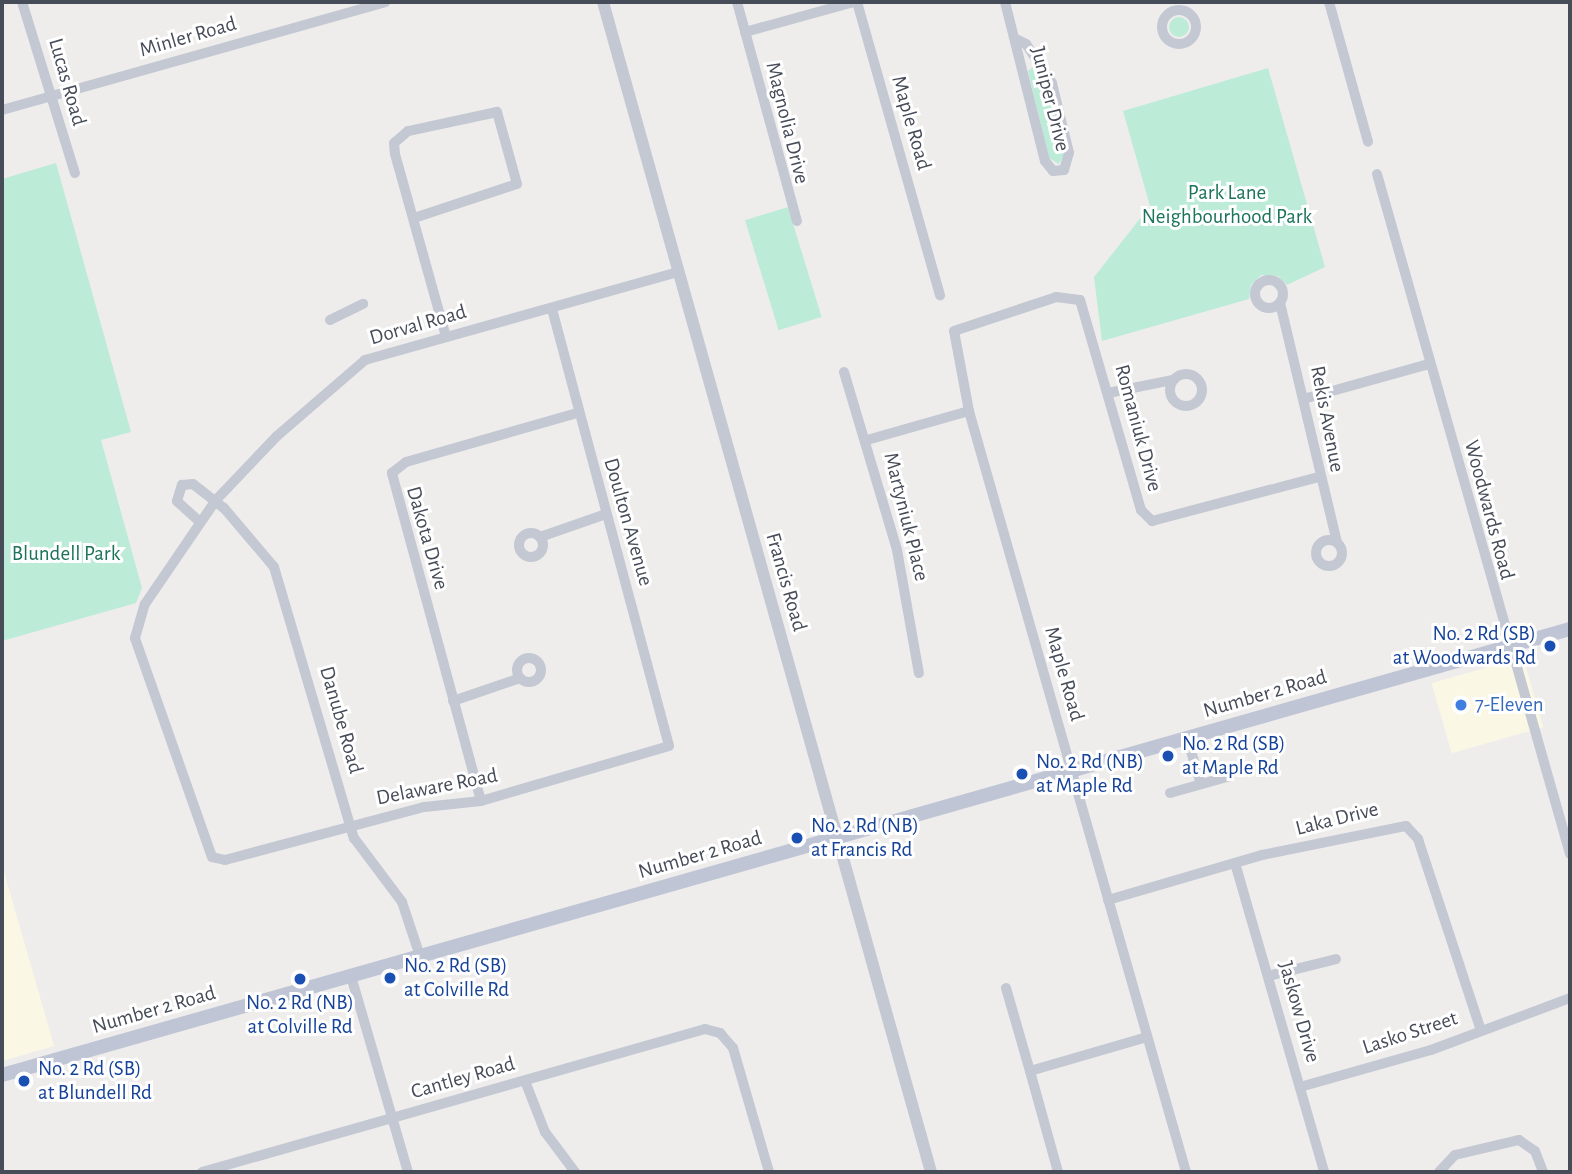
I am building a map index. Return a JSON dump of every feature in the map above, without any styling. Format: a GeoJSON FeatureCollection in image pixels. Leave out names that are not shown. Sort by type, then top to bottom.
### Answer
{"type":"FeatureCollection","features":[{"type":"Feature","properties":{"kind":"main road","name":"Number 2 Road"},"geometry":{"type":"LineString","coordinates":[[2,1075],[1570,629]]}},
{"type":"Feature","properties":{"kind":"street","name":"Lucas Road"},"geometry":{"type":"LineString","coordinates":[[22,2],[75,173]]}},
{"type":"Feature","properties":{"kind":"street","name":"Minler Road"},"geometry":{"type":"LineString","coordinates":[[2,110],[385,2]]}},
{"type":"Feature","properties":{"kind":"street","name":"Francis Road"},"geometry":{"type":"LineString","coordinates":[[603,2],[931,1172]]}},
{"type":"Feature","properties":{"kind":"street","name":"Magnolia Drive"},"geometry":{"type":"LineString","coordinates":[[737,2],[797,221]]}},
{"type":"Feature","properties":{"kind":"street"},"geometry":{"type":"LineString","coordinates":[[745,32],[856,2]]}},
{"type":"Feature","properties":{"kind":"street","name":"Maple Road"},"geometry":{"type":"LineString","coordinates":[[856,2],[940,296]]}},
{"type":"Feature","properties":{"kind":"street","name":"Juniper Drive"},"geometry":{"type":"LineString","coordinates":[[1005,2],[1014,38],[1045,162],[1060,171],[1070,158],[1052,83],[1026,44],[1014,38]]}},
{"type":"Feature","properties":{"kind":"street"},"geometry":{"type":"LineString","coordinates":[[1329,2],[1368,142]]}},
{"type":"Feature","properties":{"kind":"street"},"geometry":{"type":"LineString","coordinates":[[414,219],[521,186],[499,108],[482,110],[393,137],[414,219],[446,337]]}},
{"type":"Feature","properties":{"kind":"street","name":"Woodwards Road"},"geometry":{"type":"LineString","coordinates":[[1377,174],[1508,646],[1567,826],[1570,854]]}},
{"type":"Feature","properties":{"kind":"street","name":"Dorval Road"},"geometry":{"type":"LineString","coordinates":[[212,858],[135,638],[145,604],[216,500],[352,369],[446,337],[679,272]]}},
{"type":"Feature","properties":{"kind":"street"},"geometry":{"type":"LineString","coordinates":[[1076,298],[1082,286]]}},
{"type":"Feature","properties":{"kind":"street","name":"Maple Road"},"geometry":{"type":"LineString","coordinates":[[1076,298],[966,323],[954,331],[953,347],[1186,1172]]}},
{"type":"Feature","properties":{"kind":"street","name":"Romaniuk Drive"},"geometry":{"type":"LineString","coordinates":[[1076,298],[1108,393],[1144,521],[1163,520],[1318,477]]}},
{"type":"Feature","properties":{"kind":"street","name":"Rekis Avenue"},"geometry":{"type":"LineString","coordinates":[[1280,303],[1307,398],[1318,477],[1337,542]]}},
{"type":"Feature","properties":{"kind":"street"},"geometry":{"type":"LineString","coordinates":[[330,320],[363,304]]}},
{"type":"Feature","properties":{"kind":"street","name":"Doulton Avenue"},"geometry":{"type":"LineString","coordinates":[[552,309],[577,413],[668,746]]}},
{"type":"Feature","properties":{"kind":"street"},"geometry":{"type":"LineString","coordinates":[[1307,398],[1429,364]]}},
{"type":"Feature","properties":{"kind":"street","name":"Martyniuk Place"},"geometry":{"type":"LineString","coordinates":[[845,372],[897,550],[919,673]]}},
{"type":"Feature","properties":{"kind":"street"},"geometry":{"type":"LineString","coordinates":[[1108,393],[1172,380]]}},
{"type":"Feature","properties":{"kind":"street"},"geometry":{"type":"LineString","coordinates":[[867,440],[969,411]]}},
{"type":"Feature","properties":{"kind":"street","name":"Dakota Drive"},"geometry":{"type":"LineString","coordinates":[[481,801],[392,473],[405,462],[577,413]]}},
{"type":"Feature","properties":{"kind":"street"},"geometry":{"type":"LineString","coordinates":[[200,522],[177,501],[177,489],[193,484],[216,500]]}},
{"type":"Feature","properties":{"kind":"street","name":"Danube Road"},"geometry":{"type":"LineString","coordinates":[[216,500],[262,549],[280,583],[351,825],[367,862],[402,902],[420,956]]}},
{"type":"Feature","properties":{"kind":"street"},"geometry":{"type":"LineString","coordinates":[[540,537],[606,514]]}},
{"type":"Feature","properties":{"kind":"street"},"geometry":{"type":"LineString","coordinates":[[453,701],[520,678]]}},
{"type":"Feature","properties":{"kind":"street"},"geometry":{"type":"LineString","coordinates":[[1187,738],[1201,784]]}},
{"type":"Feature","properties":{"kind":"street","name":"Delaware Road"},"geometry":{"type":"LineString","coordinates":[[212,858],[225,860],[351,825],[481,801],[668,746]]}},
{"type":"Feature","properties":{"kind":"street"},"geometry":{"type":"LineString","coordinates":[[1170,793],[1230,776]]}},
{"type":"Feature","properties":{"kind":"street","name":"Laka Drive"},"geometry":{"type":"LineString","coordinates":[[1108,900],[1235,863],[1389,825],[1413,831],[1480,1028]]}},
{"type":"Feature","properties":{"kind":"street","name":"Jaskow Drive"},"geometry":{"type":"LineString","coordinates":[[1235,863],[1324,1172]]}},
{"type":"Feature","properties":{"kind":"street"},"geometry":{"type":"LineString","coordinates":[[1268,976],[1336,959]]}},
{"type":"Feature","properties":{"kind":"street"},"geometry":{"type":"LineString","coordinates":[[351,976],[408,1172]]}},
{"type":"Feature","properties":{"kind":"street"},"geometry":{"type":"LineString","coordinates":[[1006,988],[1059,1172]]}},
{"type":"Feature","properties":{"kind":"street","name":"Lasko Street"},"geometry":{"type":"LineString","coordinates":[[1300,1087],[1431,1050],[1480,1028],[1570,998]]}},
{"type":"Feature","properties":{"kind":"street","name":"Cantley Road"},"geometry":{"type":"LineString","coordinates":[[202,1172],[699,1030],[715,1030],[731,1043],[769,1172]]}},
{"type":"Feature","properties":{"kind":"street"},"geometry":{"type":"LineString","coordinates":[[1030,1071],[1147,1037]]}},
{"type":"Feature","properties":{"kind":"street"},"geometry":{"type":"LineString","coordinates":[[525,1081],[545,1132],[575,1172]]}},
{"type":"Feature","properties":{"kind":"street"},"geometry":{"type":"LineString","coordinates":[[1439,1172],[1455,1155],[1520,1140],[1535,1151],[1543,1172]]}},
{"type":"Feature","properties":{"kind":"shaded area"},"geometry":{"type":"Polygon","coordinates":[[[1523,657],[1543,727],[1452,753],[1432,683],[1523,657]]]}},
{"type":"Feature","properties":{"kind":"shaded area"},"geometry":{"type":"Polygon","coordinates":[[[2,865],[54,1046],[2,1061],[2,865]]]}},
{"type":"Feature","properties":{"kind":"green space"},"geometry":{"type":"Polygon","coordinates":[[[1179,17],[1186,20],[1189,27],[1186,34],[1179,37],[1172,34],[1169,27],[1172,20],[1179,17]]]}},
{"type":"Feature","properties":{"kind":"green space"},"geometry":{"type":"Polygon","coordinates":[[[1034,66],[1046,85],[1064,154],[1059,164],[1049,158],[1028,71],[1034,66]]]}},
{"type":"Feature","properties":{"kind":"green space","name":"Park Lane Neighbourhood Park"},"geometry":{"type":"Polygon","coordinates":[[[1268,68],[1325,267],[1287,285],[1278,276],[1261,275],[1251,285],[1249,299],[1102,341],[1094,277],[1150,206],[1123,111],[1268,68]]]}},
{"type":"Feature","properties":{"kind":"green space","name":"Blundell Park"},"geometry":{"type":"Polygon","coordinates":[[[56,163],[131,432],[101,440],[142,588],[136,603],[2,641],[2,179],[56,163]]]}},
{"type":"Feature","properties":{"kind":"green space"},"geometry":{"type":"Polygon","coordinates":[[[788,207],[822,317],[779,330],[745,220],[788,207]]]}},
{"type":"Feature","properties":{"kind":"place","name":"No. 2 Rd (SB) at Woodwards Rd"},"geometry":{"type":"Point","coordinates":[1550,646]}},
{"type":"Feature","properties":{"kind":"place","name":"7-Eleven"},"geometry":{"type":"Point","coordinates":[1461,705]}},
{"type":"Feature","properties":{"kind":"place","name":"No. 2 Rd (SB) at Maple Rd"},"geometry":{"type":"Point","coordinates":[1168,756]}},
{"type":"Feature","properties":{"kind":"place","name":"No. 2 Rd (NB) at Maple Rd"},"geometry":{"type":"Point","coordinates":[1022,774]}},
{"type":"Feature","properties":{"kind":"place","name":"No. 2 Rd (NB) at Francis Rd"},"geometry":{"type":"Point","coordinates":[797,838]}},
{"type":"Feature","properties":{"kind":"place","name":"No. 2 Rd (SB) at Colville Rd"},"geometry":{"type":"Point","coordinates":[390,978]}},
{"type":"Feature","properties":{"kind":"place","name":"No. 2 Rd (NB) at Colville Rd"},"geometry":{"type":"Point","coordinates":[300,979]}},
{"type":"Feature","properties":{"kind":"place","name":"No. 2 Rd (SB) at Blundell Rd"},"geometry":{"type":"Point","coordinates":[24,1081]}}]}
